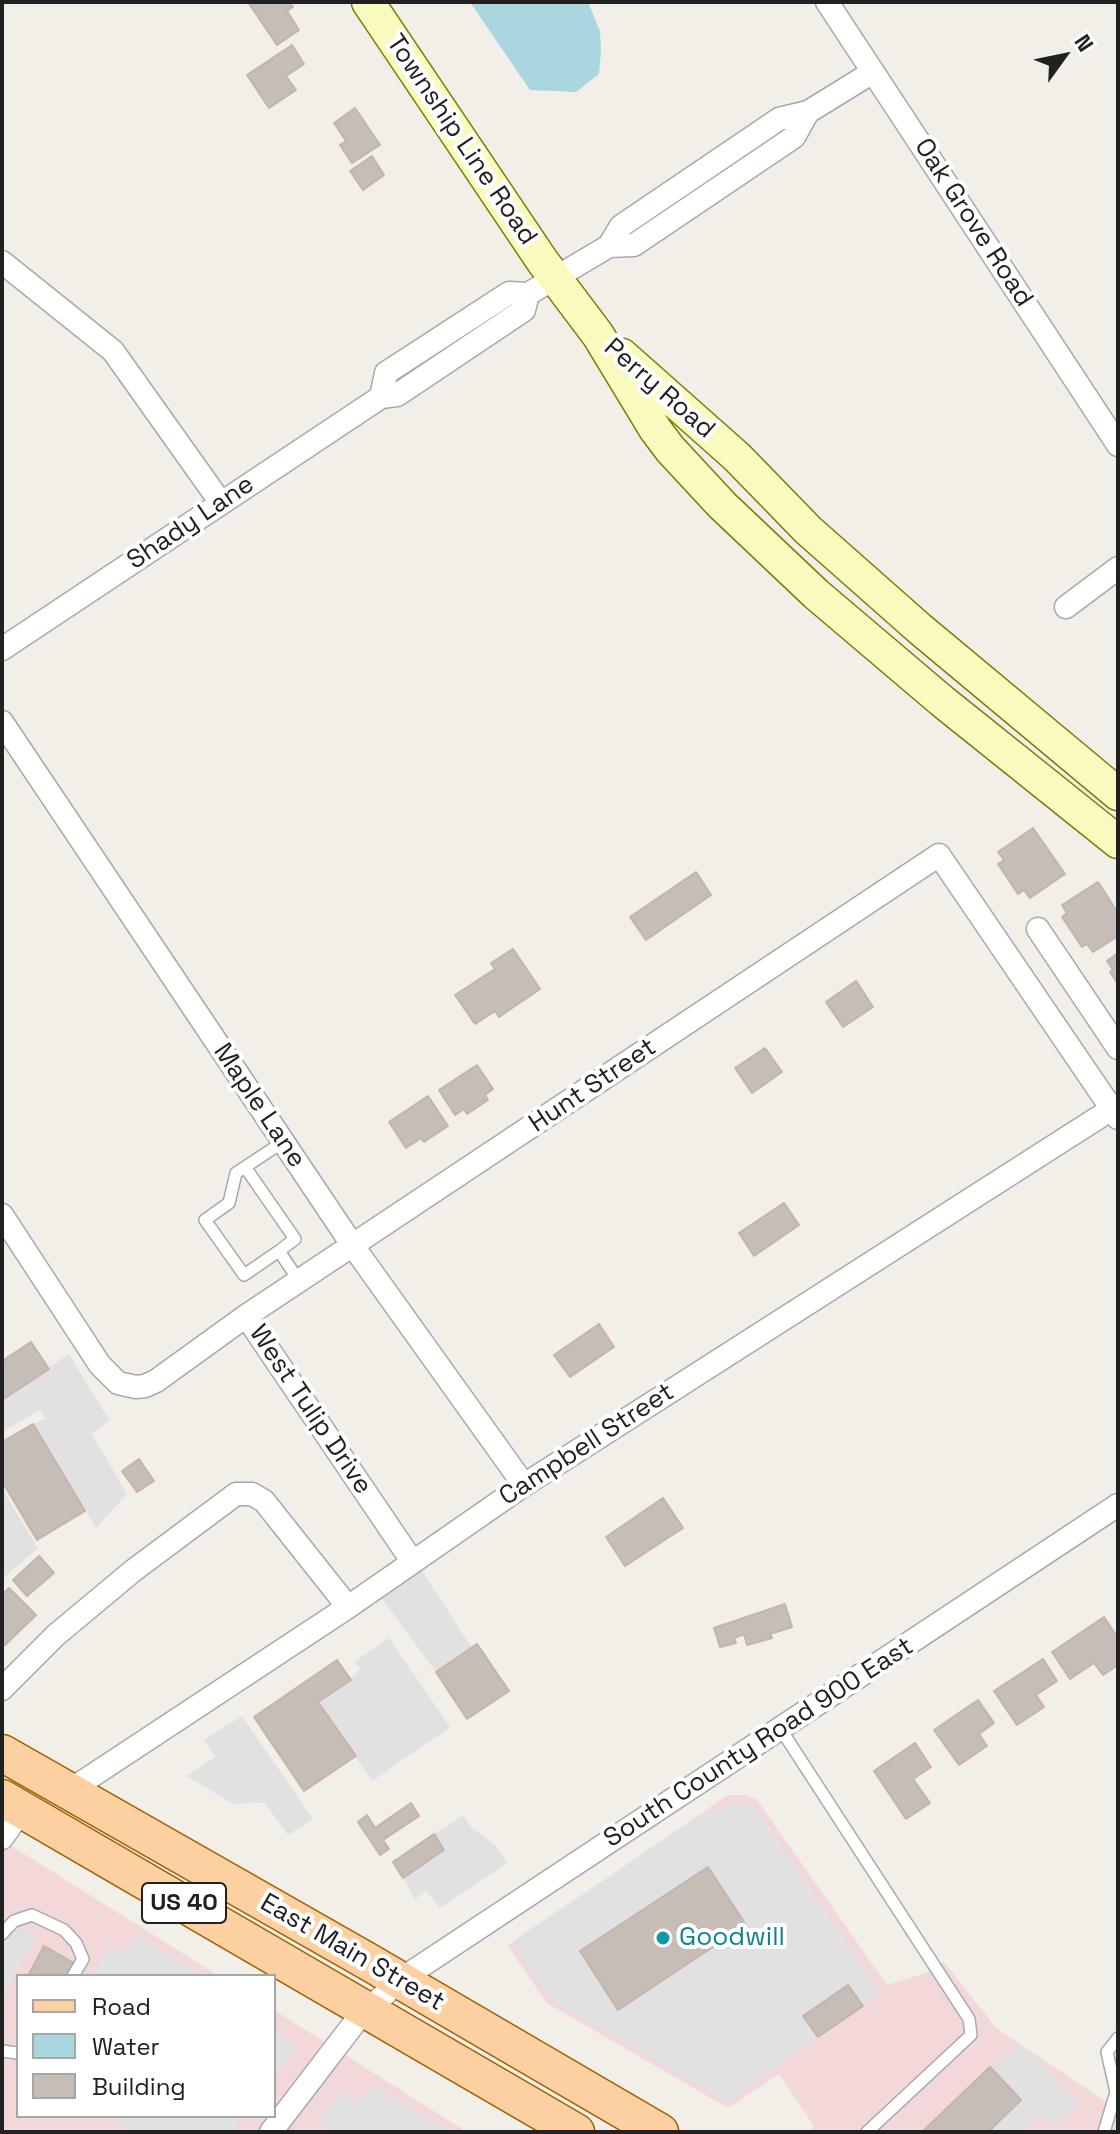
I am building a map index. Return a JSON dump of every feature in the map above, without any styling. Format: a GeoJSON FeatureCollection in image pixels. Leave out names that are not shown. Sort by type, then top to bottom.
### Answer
{"type":"FeatureCollection","features":[{"type":"Feature","properties":{"kind":"main road","name":"East Main Street"},"geometry":{"type":"LineString","coordinates":[[2,1753],[660,2132]]}},
{"type":"Feature","properties":{"kind":"main road","name":"East Main Street"},"geometry":{"type":"LineString","coordinates":[[9,1815],[367,2008],[576,2132]]}},
{"type":"Feature","properties":{"kind":"street","name":"Township Line Road"},"geometry":{"type":"LineString","coordinates":[[368,2],[542,286],[598,335]]}},
{"type":"Feature","properties":{"kind":"street","name":"Oak Grove Road"},"geometry":{"type":"LineString","coordinates":[[827,2],[1118,445]]}},
{"type":"Feature","properties":{"kind":"street"},"geometry":{"type":"LineString","coordinates":[[542,286],[609,246],[621,226],[779,119],[808,112],[873,72]]}},
{"type":"Feature","properties":{"kind":"street"},"geometry":{"type":"LineString","coordinates":[[2,262],[113,351],[221,503]]}},
{"type":"Feature","properties":{"kind":"street","name":"Shady Lane"},"geometry":{"type":"LineString","coordinates":[[2,649],[381,397],[397,395],[524,310],[542,286]]}},
{"type":"Feature","properties":{"kind":"street","name":"Perry Road"},"geometry":{"type":"LineString","coordinates":[[598,335],[737,457],[808,530],[920,629],[1117,791]]}},
{"type":"Feature","properties":{"kind":"street","name":"Perry Road"},"geometry":{"type":"LineString","coordinates":[[598,335],[670,449],[773,555],[942,701],[1118,842]]}},
{"type":"Feature","properties":{"kind":"street"},"geometry":{"type":"LineString","coordinates":[[1066,607],[1118,568]]}},
{"type":"Feature","properties":{"kind":"street","name":"Maple Lane"},"geometry":{"type":"LineString","coordinates":[[2,722],[353,1246],[524,1485]]}},
{"type":"Feature","properties":{"kind":"street","name":"Hunt Street"},"geometry":{"type":"LineString","coordinates":[[246,1316],[939,855],[1116,1111]]}},
{"type":"Feature","properties":{"kind":"street"},"geometry":{"type":"LineString","coordinates":[[1038,929],[1118,1048]]}},
{"type":"Feature","properties":{"kind":"street","name":"Campbell Street"},"geometry":{"type":"LineString","coordinates":[[69,1791],[348,1607],[524,1485],[1116,1111]]}},
{"type":"Feature","properties":{"kind":"street","name":"West Tulip Drive"},"geometry":{"type":"LineString","coordinates":[[2,1215],[100,1365],[118,1383],[136,1387],[156,1381],[246,1316],[412,1561]]}},
{"type":"Feature","properties":{"kind":"street"},"geometry":{"type":"LineString","coordinates":[[2,1689],[89,1607],[236,1494],[252,1494],[264,1501],[348,1607]]}},
{"type":"Feature","properties":{"kind":"street","name":"South County Road 900 East"},"geometry":{"type":"LineString","coordinates":[[271,2132],[367,2008],[400,1980],[1118,1505]]}},
{"type":"Feature","properties":{"kind":"lane"},"geometry":{"type":"LineString","coordinates":[[245,1167],[295,1239],[244,1275],[205,1220],[229,1203],[236,1173],[245,1167],[283,1142]]}},
{"type":"Feature","properties":{"kind":"lane"},"geometry":{"type":"LineString","coordinates":[[279,1251],[299,1281]]}},
{"type":"Feature","properties":{"kind":"lane"},"geometry":{"type":"LineString","coordinates":[[780,1728],[969,2019],[971,2035],[867,2132]]}},
{"type":"Feature","properties":{"kind":"lane"},"geometry":{"type":"LineString","coordinates":[[2,1934],[14,1921],[32,1915],[64,1930],[76,1943],[83,1959],[74,1974]]}},
{"type":"Feature","properties":{"kind":"lane"},"geometry":{"type":"LineString","coordinates":[[1104,2132],[1116,2092],[1107,2052],[1118,2038]]}},
{"type":"Feature","properties":{"kind":"shaded area"},"geometry":{"type":"Polygon","coordinates":[[[69,1354],[109,1420],[92,1434],[127,1494],[96,1528],[33,1424],[46,1419],[40,1410],[2,1432],[2,1400],[69,1354]]]}},
{"type":"Feature","properties":{"kind":"shaded area"},"geometry":{"type":"Polygon","coordinates":[[[2,1489],[38,1548],[2,1579],[2,1489]]]}},
{"type":"Feature","properties":{"kind":"shaded area"},"geometry":{"type":"Polygon","coordinates":[[[420,1568],[472,1648],[436,1672],[380,1596],[420,1568]]]}},
{"type":"Feature","properties":{"kind":"shaded area"},"geometry":{"type":"Polygon","coordinates":[[[389,1638],[450,1727],[372,1781],[318,1702],[360,1669],[354,1662],[389,1638]]]}},
{"type":"Feature","properties":{"kind":"shaded area"},"geometry":{"type":"Polygon","coordinates":[[[242,1716],[313,1819],[288,1835],[264,1802],[233,1804],[187,1776],[215,1757],[204,1740],[242,1716]]]}},
{"type":"Feature","properties":{"kind":"shaded area"},"geometry":{"type":"Polygon","coordinates":[[[728,1795],[746,1795],[757,1800],[887,1985],[923,1974],[944,1962],[996,2028],[1118,2110],[1118,2132],[808,2132],[814,2126],[779,2074],[728,2108],[547,2003],[508,1946],[728,1795]]]}},
{"type":"Feature","properties":{"kind":"shaded area"},"geometry":{"type":"Polygon","coordinates":[[[736,1800],[743,1809],[752,1802],[880,1992],[728,2102],[554,2002],[536,1981],[513,1941],[711,1808],[715,1815],[736,1800]]]}},
{"type":"Feature","properties":{"kind":"shaded area"},"geometry":{"type":"Polygon","coordinates":[[[463,1815],[471,1827],[496,1846],[508,1863],[440,1908],[426,1891],[415,1899],[403,1878],[444,1851],[434,1834],[463,1815]]]}},
{"type":"Feature","properties":{"kind":"shaded area"},"geometry":{"type":"Polygon","coordinates":[[[2,1840],[216,1974],[16,1974],[16,2118],[276,2118],[276,2011],[467,2132],[2,2132],[2,1840]]]}},
{"type":"Feature","properties":{"kind":"shaded area"},"geometry":{"type":"Polygon","coordinates":[[[2,1915],[37,1937],[2,1998],[2,1915]]]}},
{"type":"Feature","properties":{"kind":"shaded area"},"geometry":{"type":"Polygon","coordinates":[[[137,1937],[202,1974],[94,1974],[110,1945],[125,1953],[137,1937]]]}},
{"type":"Feature","properties":{"kind":"shaded area"},"geometry":{"type":"Polygon","coordinates":[[[276,2034],[296,2046],[285,2064],[276,2070],[276,2034]]]}},
{"type":"Feature","properties":{"kind":"shaded area"},"geometry":{"type":"Polygon","coordinates":[[[1020,2044],[1079,2103],[1055,2125],[1039,2116],[1022,2132],[988,2132],[1021,2100],[990,2067],[1020,2044]]]}},
{"type":"Feature","properties":{"kind":"shaded area"},"geometry":{"type":"Polygon","coordinates":[[[371,2085],[447,2129],[445,2132],[328,2132],[330,2128],[318,2120],[343,2091],[357,2103],[371,2085]]]}},
{"type":"Feature","properties":{"kind":"shaded area"},"geometry":{"type":"Polygon","coordinates":[[[110,2118],[239,2118],[234,2132],[133,2132],[110,2118]]]}},
{"type":"Feature","properties":{"kind":"water"},"geometry":{"type":"Polygon","coordinates":[[[470,2],[588,2],[600,31],[599,74],[576,92],[530,90],[470,2]]]}},
{"type":"Feature","properties":{"kind":"building"},"geometry":{"type":"Polygon","coordinates":[[[248,2],[289,2],[293,7],[287,11],[299,30],[277,45],[248,2]]]}},
{"type":"Feature","properties":{"kind":"building"},"geometry":{"type":"Polygon","coordinates":[[[292,45],[304,64],[286,76],[296,90],[269,108],[247,75],[292,45]]]}},
{"type":"Feature","properties":{"kind":"building"},"geometry":{"type":"Polygon","coordinates":[[[355,108],[380,145],[352,163],[340,145],[346,141],[334,123],[355,108]]]}},
{"type":"Feature","properties":{"kind":"building"},"geometry":{"type":"Polygon","coordinates":[[[372,156],[384,175],[363,190],[350,171],[372,156]]]}},
{"type":"Feature","properties":{"kind":"building"},"geometry":{"type":"Polygon","coordinates":[[[1033,828],[1065,874],[1030,898],[1024,890],[1018,894],[998,864],[1004,860],[998,852],[1033,828]]]}},
{"type":"Feature","properties":{"kind":"building"},"geometry":{"type":"Polygon","coordinates":[[[696,872],[711,895],[646,940],[630,917],[696,872]]]}},
{"type":"Feature","properties":{"kind":"building"},"geometry":{"type":"Polygon","coordinates":[[[1098,882],[1118,913],[1118,936],[1093,952],[1087,944],[1082,947],[1062,917],[1067,913],[1062,905],[1098,882]]]}},
{"type":"Feature","properties":{"kind":"building"},"geometry":{"type":"Polygon","coordinates":[[[513,949],[540,989],[499,1017],[495,1011],[475,1024],[455,995],[495,969],[491,963],[513,949]]]}},
{"type":"Feature","properties":{"kind":"building"},"geometry":{"type":"Polygon","coordinates":[[[1118,953],[1118,984],[1107,961],[1118,953]]]}},
{"type":"Feature","properties":{"kind":"building"},"geometry":{"type":"Polygon","coordinates":[[[856,981],[873,1007],[843,1027],[826,1002],[856,981]]]}},
{"type":"Feature","properties":{"kind":"building"},"geometry":{"type":"Polygon","coordinates":[[[765,1048],[782,1072],[752,1093],[735,1068],[765,1048]]]}},
{"type":"Feature","properties":{"kind":"building"},"geometry":{"type":"Polygon","coordinates":[[[477,1065],[493,1089],[485,1095],[488,1100],[467,1114],[464,1109],[455,1115],[439,1090],[477,1065]]]}},
{"type":"Feature","properties":{"kind":"building"},"geometry":{"type":"Polygon","coordinates":[[[428,1096],[448,1126],[424,1142],[421,1138],[406,1148],[389,1122],[428,1096]]]}},
{"type":"Feature","properties":{"kind":"building"},"geometry":{"type":"Polygon","coordinates":[[[784,1203],[799,1225],[754,1256],[739,1233],[784,1203]]]}},
{"type":"Feature","properties":{"kind":"building"},"geometry":{"type":"Polygon","coordinates":[[[599,1324],[614,1347],[570,1377],[554,1355],[599,1324]]]}},
{"type":"Feature","properties":{"kind":"building"},"geometry":{"type":"Polygon","coordinates":[[[31,1342],[49,1369],[2,1400],[2,1361],[31,1342]]]}},
{"type":"Feature","properties":{"kind":"building"},"geometry":{"type":"Polygon","coordinates":[[[33,1424],[85,1511],[37,1540],[2,1481],[2,1442],[33,1424]]]}},
{"type":"Feature","properties":{"kind":"building"},"geometry":{"type":"Polygon","coordinates":[[[139,1459],[154,1481],[137,1492],[122,1471],[139,1459]]]}},
{"type":"Feature","properties":{"kind":"building"},"geometry":{"type":"Polygon","coordinates":[[[663,1498],[683,1528],[625,1566],[606,1537],[663,1498]]]}},
{"type":"Feature","properties":{"kind":"building"},"geometry":{"type":"Polygon","coordinates":[[[39,1556],[54,1573],[27,1596],[13,1580],[39,1556]]]}},
{"type":"Feature","properties":{"kind":"building"},"geometry":{"type":"Polygon","coordinates":[[[9,1588],[36,1615],[5,1645],[2,1642],[2,1595],[9,1588]]]}},
{"type":"Feature","properties":{"kind":"building"},"geometry":{"type":"Polygon","coordinates":[[[785,1604],[792,1627],[770,1634],[772,1638],[747,1645],[744,1634],[734,1638],[736,1643],[720,1647],[714,1628],[785,1604]]]}},
{"type":"Feature","properties":{"kind":"building"},"geometry":{"type":"Polygon","coordinates":[[[1104,1617],[1118,1638],[1118,1665],[1103,1675],[1094,1663],[1070,1679],[1052,1652],[1104,1617]]]}},
{"type":"Feature","properties":{"kind":"building"},"geometry":{"type":"Polygon","coordinates":[[[477,1644],[509,1691],[467,1719],[436,1672],[477,1644]]]}},
{"type":"Feature","properties":{"kind":"building"},"geometry":{"type":"Polygon","coordinates":[[[1043,1659],[1057,1681],[1036,1695],[1044,1707],[1017,1725],[994,1691],[1043,1659]]]}},
{"type":"Feature","properties":{"kind":"building"},"geometry":{"type":"Polygon","coordinates":[[[337,1660],[351,1680],[318,1702],[356,1756],[304,1791],[254,1717],[337,1660]]]}},
{"type":"Feature","properties":{"kind":"building"},"geometry":{"type":"Polygon","coordinates":[[[978,1700],[994,1723],[979,1734],[987,1746],[959,1765],[934,1730],[978,1700]]]}},
{"type":"Feature","properties":{"kind":"building"},"geometry":{"type":"Polygon","coordinates":[[[915,1743],[931,1767],[913,1779],[930,1803],[906,1819],[874,1771],[915,1743]]]}},
{"type":"Feature","properties":{"kind":"building"},"geometry":{"type":"Polygon","coordinates":[[[411,1803],[419,1816],[383,1840],[389,1849],[380,1855],[358,1822],[367,1815],[375,1828],[411,1803]]]}},
{"type":"Feature","properties":{"kind":"building"},"geometry":{"type":"Polygon","coordinates":[[[434,1834],[444,1850],[403,1878],[393,1862],[434,1834]]]}},
{"type":"Feature","properties":{"kind":"building","name":"Goodwill"},"geometry":{"type":"Polygon","coordinates":[[[708,1867],[746,1925],[618,2010],[580,1951],[708,1867]]]}},
{"type":"Feature","properties":{"kind":"building"},"geometry":{"type":"Polygon","coordinates":[[[44,1946],[74,1963],[67,1974],[29,1974],[44,1946]]]}},
{"type":"Feature","properties":{"kind":"building"},"geometry":{"type":"Polygon","coordinates":[[[848,1985],[863,2006],[818,2037],[803,2016],[848,1985]]]}},
{"type":"Feature","properties":{"kind":"building"},"geometry":{"type":"Polygon","coordinates":[[[990,2067],[1021,2100],[988,2132],[922,2132],[990,2067]]]}},
{"type":"Feature","properties":{"kind":"place","name":"Goodwill"},"geometry":{"type":"Point","coordinates":[663,1938]}}]}
